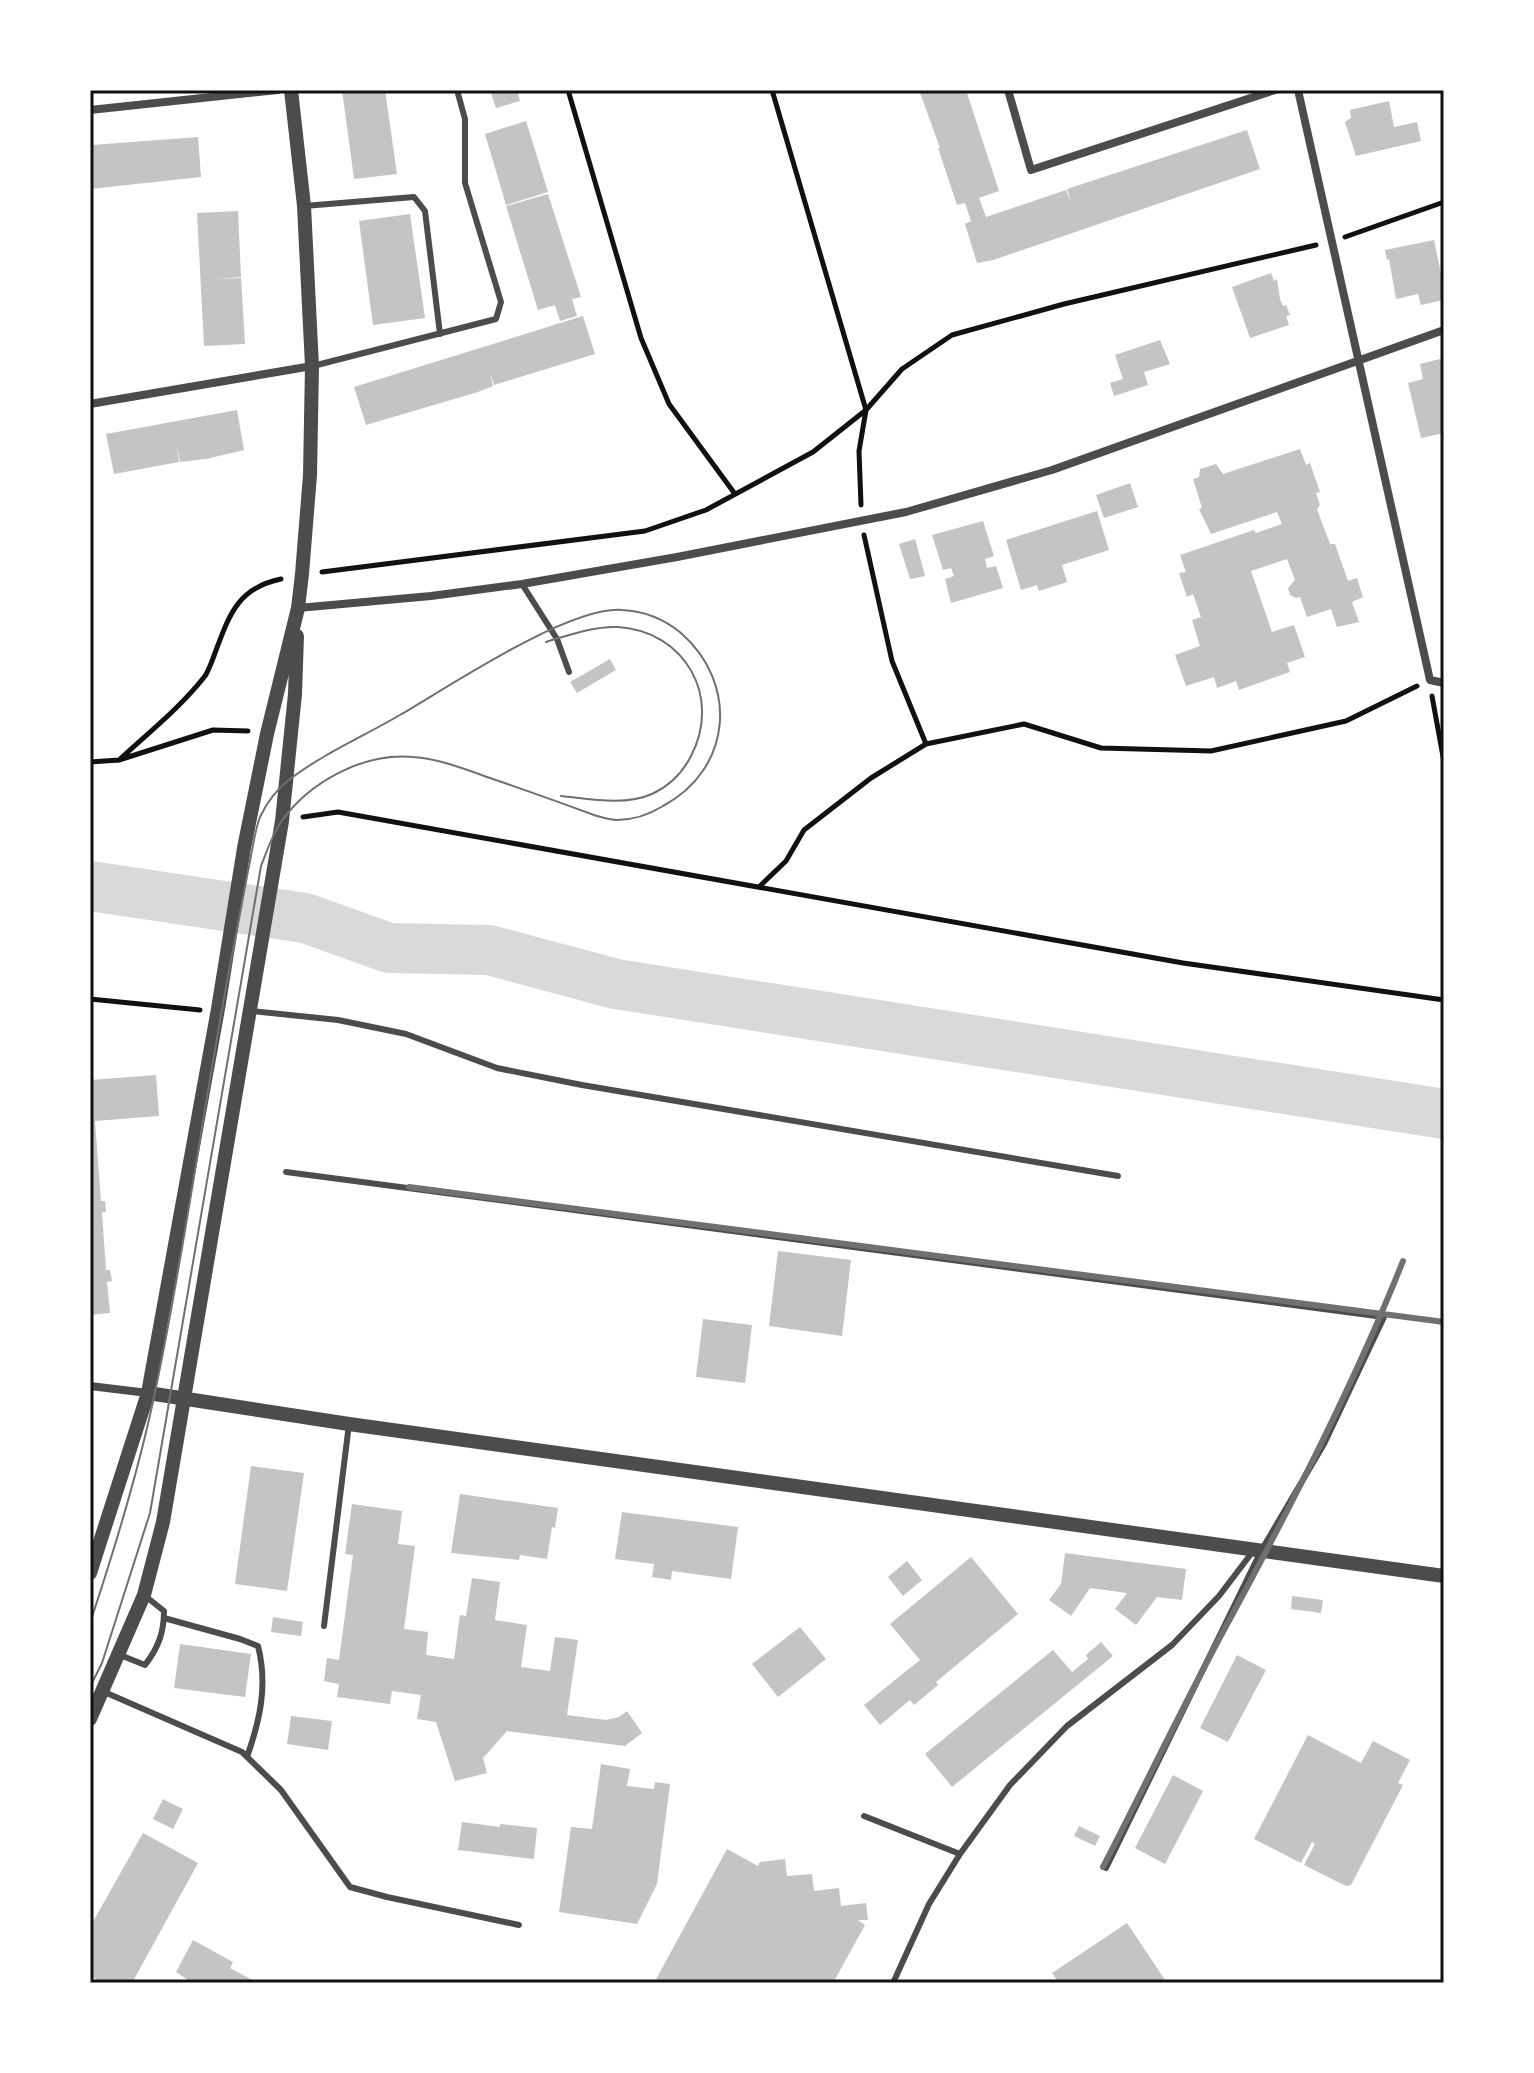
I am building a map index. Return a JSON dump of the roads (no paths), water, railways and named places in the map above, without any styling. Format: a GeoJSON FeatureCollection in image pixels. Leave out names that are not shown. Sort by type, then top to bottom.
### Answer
{"type":"FeatureCollection","features":[{"type":"Feature","properties":{"kind":"street"},"geometry":{"type":"LineString","coordinates":[[90,110],[278,90]]}},
{"type":"Feature","properties":{"kind":"street"},"geometry":{"type":"LineString","coordinates":[[90,1719],[144,1595],[163,1522],[282,821],[295,694],[298,608],[310,475],[312,366],[304,206],[291,90]]}},
{"type":"Feature","properties":{"kind":"street"},"geometry":{"type":"LineString","coordinates":[[1008,90],[1031,170],[1275,90]]}},
{"type":"Feature","properties":{"kind":"street"},"geometry":{"type":"LineString","coordinates":[[1298,90],[1430,680],[1444,683]]}},
{"type":"Feature","properties":{"kind":"street"},"geometry":{"type":"LineString","coordinates":[[298,608],[522,584],[906,512],[1052,470],[1444,330]]}},
{"type":"Feature","properties":{"kind":"street"},"geometry":{"type":"LineString","coordinates":[[90,404],[312,366]]}},
{"type":"Feature","properties":{"kind":"street"},"geometry":{"type":"LineString","coordinates":[[90,1573],[148,1393],[244,848],[267,734],[298,608]]}},
{"type":"Feature","properties":{"kind":"street"},"geometry":{"type":"LineString","coordinates":[[90,1386],[1444,1576]]}},
{"type":"Feature","properties":{"kind":"lane"},"geometry":{"type":"LineString","coordinates":[[312,366],[496,319],[501,302],[465,183],[465,119],[457,90]]}},
{"type":"Feature","properties":{"kind":"lane"},"geometry":{"type":"LineString","coordinates":[[304,206],[414,197],[425,211],[440,334]]}},
{"type":"Feature","properties":{"kind":"lane"},"geometry":{"type":"LineString","coordinates":[[522,584],[557,639],[569,672]]}},
{"type":"Feature","properties":{"kind":"lane"},"geometry":{"type":"LineString","coordinates":[[248,1011],[338,1020],[406,1034],[497,1068],[582,1085],[1118,1176]]}},
{"type":"Feature","properties":{"kind":"lane"},"geometry":{"type":"LineString","coordinates":[[286,1172],[1384,1317],[1324,1444],[1258,1550],[1106,1868]]}},
{"type":"Feature","properties":{"kind":"lane"},"geometry":{"type":"LineString","coordinates":[[324,1626],[349,1424]]}},
{"type":"Feature","properties":{"kind":"lane"},"geometry":{"type":"LineString","coordinates":[[893,1983],[929,1904],[960,1854],[1010,1785],[1081,1714],[1172,1645],[1258,1550]]}},
{"type":"Feature","properties":{"kind":"lane"},"geometry":{"type":"LineString","coordinates":[[119,1655],[145,1665],[157,1650],[164,1611],[144,1595]]}},
{"type":"Feature","properties":{"kind":"lane"},"geometry":{"type":"LineString","coordinates":[[164,1618],[258,1646],[262,1663],[261,1716],[247,1757]]}},
{"type":"Feature","properties":{"kind":"lane"},"geometry":{"type":"LineString","coordinates":[[102,1691],[242,1752],[281,1790],[350,1887],[519,1925]]}},
{"type":"Feature","properties":{"kind":"lane"},"geometry":{"type":"LineString","coordinates":[[864,1816],[960,1854]]}},
{"type":"Feature","properties":{"kind":"waterway"},"geometry":{"type":"LineString","coordinates":[[90,886],[305,918],[389,948],[489,950],[616,984],[1444,1114]]}},
{"type":"Feature","properties":{"kind":"tram line"},"geometry":{"type":"LineString","coordinates":[[90,1623],[126,1509],[155,1392],[232,954],[255,836],[266,806],[285,783],[316,761],[542,634],[599,612],[622,610],[646,614],[668,624],[700,654],[712,676],[719,700],[720,725],[703,771],[686,790],[658,809],[629,819],[608,819],[452,765],[423,758],[394,757],[357,765],[322,783],[293,808],[275,832],[261,866],[150,1513],[102,1663],[90,1687]]}},
{"type":"Feature","properties":{"kind":"tram line"},"geometry":{"type":"LineString","coordinates":[[546,642],[600,628],[642,631],[679,654],[699,690],[702,712],[700,734],[691,756],[675,778],[658,791],[642,798],[619,801],[561,796]]}},
{"type":"Feature","properties":{"kind":"railway"},"geometry":{"type":"LineString","coordinates":[[409,1187],[1444,1322]]}},
{"type":"Feature","properties":{"kind":"railway"},"geometry":{"type":"LineString","coordinates":[[1103,1867],[1322,1442],[1403,1261]]}}]}
